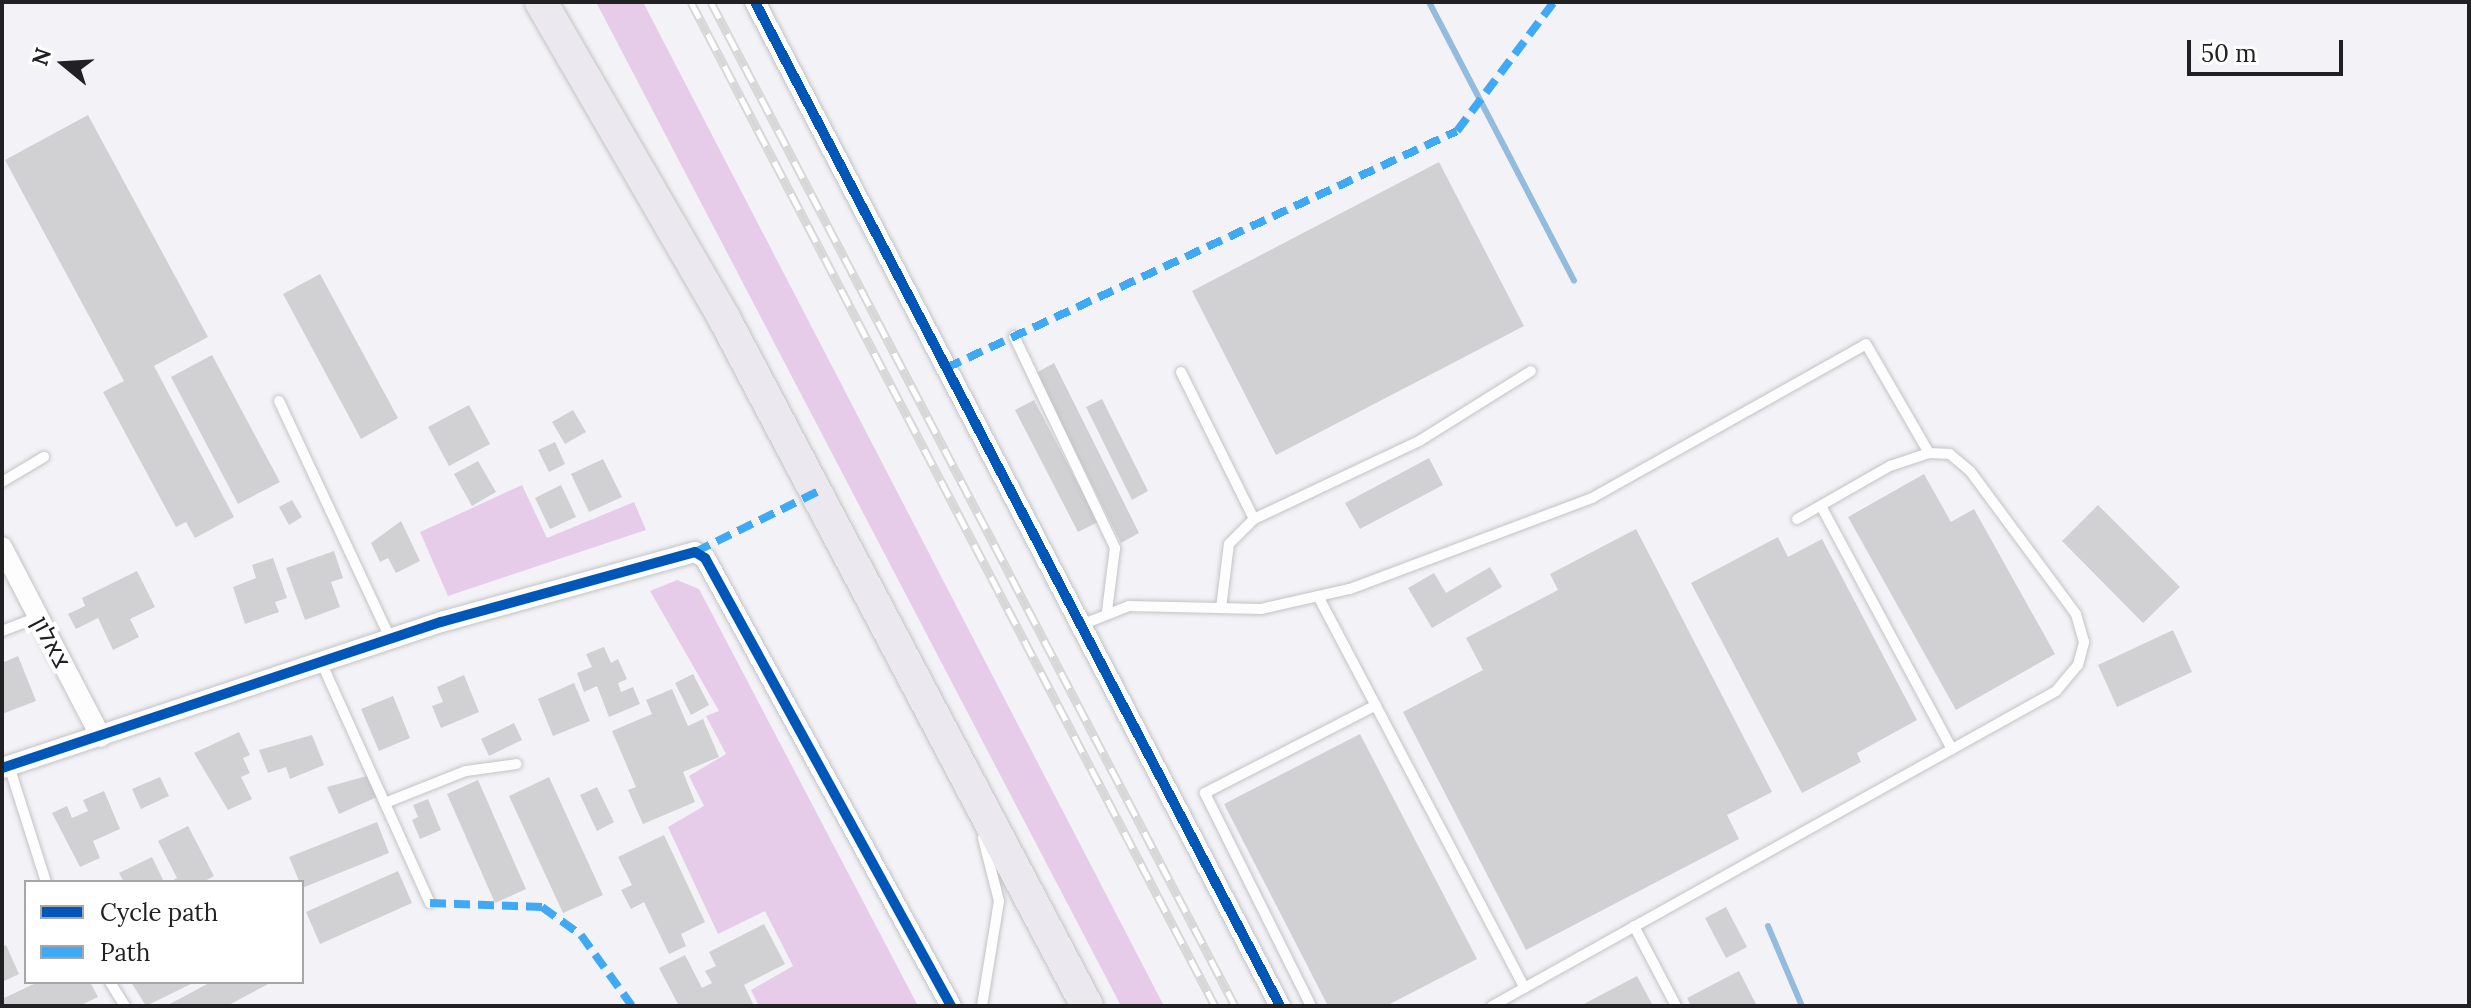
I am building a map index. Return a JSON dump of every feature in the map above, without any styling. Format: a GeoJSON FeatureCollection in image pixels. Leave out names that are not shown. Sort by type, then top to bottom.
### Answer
{"type":"FeatureCollection","features":[{"type":"Feature","properties":{"kind":"main road"},"geometry":{"type":"LineString","coordinates":[[541,2],[724,318],[1087,1006]]}},
{"type":"Feature","properties":{"kind":"street"},"geometry":{"type":"LineString","coordinates":[[755,2],[1280,1006]]}},
{"type":"Feature","properties":{"kind":"street","name":"צאלון"},"geometry":{"type":"LineString","coordinates":[[2,547],[101,737]]}},
{"type":"Feature","properties":{"kind":"street"},"geometry":{"type":"LineString","coordinates":[[6,767],[391,640],[630,567],[695,552],[705,558],[951,1006]]}},
{"type":"Feature","properties":{"kind":"lane"},"geometry":{"type":"LineString","coordinates":[[1014,336],[1115,548],[1107,611]]}},
{"type":"Feature","properties":{"kind":"lane"},"geometry":{"type":"LineString","coordinates":[[1081,625],[1107,611],[1129,606],[1261,609],[1318,596],[1592,498],[1866,344],[1929,453]]}},
{"type":"Feature","properties":{"kind":"lane"},"geometry":{"type":"LineString","coordinates":[[1221,608],[1229,544],[1254,519],[1419,441],[1531,371]]}},
{"type":"Feature","properties":{"kind":"lane"},"geometry":{"type":"LineString","coordinates":[[1181,372],[1254,519]]}},
{"type":"Feature","properties":{"kind":"lane"},"geometry":{"type":"LineString","coordinates":[[279,401],[391,640]]}},
{"type":"Feature","properties":{"kind":"lane"},"geometry":{"type":"LineString","coordinates":[[1492,1006],[2056,691],[2078,665],[2084,642],[2076,614],[1970,471],[1950,454],[1929,453],[1890,466],[1797,519]]}},
{"type":"Feature","properties":{"kind":"lane"},"geometry":{"type":"LineString","coordinates":[[2,482],[44,457]]}},
{"type":"Feature","properties":{"kind":"lane"},"geometry":{"type":"LineString","coordinates":[[1821,506],[1952,749]]}},
{"type":"Feature","properties":{"kind":"lane"},"geometry":{"type":"LineString","coordinates":[[1318,596],[1525,988]]}},
{"type":"Feature","properties":{"kind":"lane"},"geometry":{"type":"LineString","coordinates":[[2,631],[38,617]]}},
{"type":"Feature","properties":{"kind":"lane"},"geometry":{"type":"LineString","coordinates":[[322,664],[430,903]]}},
{"type":"Feature","properties":{"kind":"lane"},"geometry":{"type":"LineString","coordinates":[[1311,1006],[1205,793],[1376,705]]}},
{"type":"Feature","properties":{"kind":"lane"},"geometry":{"type":"LineString","coordinates":[[948,738],[999,884],[999,924],[982,1006]]}},
{"type":"Feature","properties":{"kind":"lane"},"geometry":{"type":"LineString","coordinates":[[385,803],[466,771],[517,764]]}},
{"type":"Feature","properties":{"kind":"lane"},"geometry":{"type":"LineString","coordinates":[[6,767],[45,880]]}},
{"type":"Feature","properties":{"kind":"lane"},"geometry":{"type":"LineString","coordinates":[[1634,926],[1676,1006]]}},
{"type":"Feature","properties":{"kind":"lane"},"geometry":{"type":"LineString","coordinates":[[111,984],[125,1006]]}},
{"type":"Feature","properties":{"kind":"shaded area"},"geometry":{"type":"Polygon","coordinates":[[[596,2],[643,2],[1164,1006],[1121,1006],[596,2]]]}},
{"type":"Feature","properties":{"kind":"shaded area"},"geometry":{"type":"Polygon","coordinates":[[[522,485],[547,538],[634,502],[646,530],[448,596],[420,532],[522,485]]]}},
{"type":"Feature","properties":{"kind":"shaded area"},"geometry":{"type":"Polygon","coordinates":[[[677,580],[699,589],[918,1006],[759,1006],[751,990],[793,966],[765,911],[718,934],[668,827],[704,806],[689,776],[726,754],[706,716],[719,711],[650,591],[677,580]]]}},
{"type":"Feature","properties":{"kind":"building"},"geometry":{"type":"Polygon","coordinates":[[[88,115],[208,337],[154,366],[234,517],[195,538],[186,522],[176,527],[103,392],[124,381],[5,160],[88,115]]]}},
{"type":"Feature","properties":{"kind":"building"},"geometry":{"type":"Polygon","coordinates":[[[1439,162],[1524,326],[1276,455],[1192,291],[1439,162]]]}},
{"type":"Feature","properties":{"kind":"building"},"geometry":{"type":"Polygon","coordinates":[[[320,274],[398,418],[361,439],[283,294],[320,274]]]}},
{"type":"Feature","properties":{"kind":"building"},"geometry":{"type":"Polygon","coordinates":[[[212,355],[280,482],[238,504],[171,377],[212,355]]]}},
{"type":"Feature","properties":{"kind":"building"},"geometry":{"type":"Polygon","coordinates":[[[1054,363],[1139,533],[1121,543],[1036,373],[1054,363]]]}},
{"type":"Feature","properties":{"kind":"building"},"geometry":{"type":"Polygon","coordinates":[[[1102,399],[1148,491],[1132,500],[1086,407],[1102,399]]]}},
{"type":"Feature","properties":{"kind":"building"},"geometry":{"type":"Polygon","coordinates":[[[1034,400],[1098,522],[1078,532],[1015,410],[1034,400]]]}},
{"type":"Feature","properties":{"kind":"building"},"geometry":{"type":"Polygon","coordinates":[[[469,405],[490,444],[449,466],[428,427],[469,405]]]}},
{"type":"Feature","properties":{"kind":"building"},"geometry":{"type":"Polygon","coordinates":[[[573,410],[586,432],[565,444],[552,422],[573,410]]]}},
{"type":"Feature","properties":{"kind":"building"},"geometry":{"type":"Polygon","coordinates":[[[555,442],[565,464],[549,472],[538,450],[555,442]]]}},
{"type":"Feature","properties":{"kind":"building"},"geometry":{"type":"Polygon","coordinates":[[[1429,458],[1443,485],[1360,529],[1345,503],[1429,458]]]}},
{"type":"Feature","properties":{"kind":"building"},"geometry":{"type":"Polygon","coordinates":[[[603,459],[622,497],[589,512],[571,474],[603,459]]]}},
{"type":"Feature","properties":{"kind":"building"},"geometry":{"type":"Polygon","coordinates":[[[478,461],[496,492],[472,506],[454,474],[478,461]]]}},
{"type":"Feature","properties":{"kind":"building"},"geometry":{"type":"Polygon","coordinates":[[[1924,474],[1951,522],[1974,509],[2055,654],[1956,710],[1848,517],[1924,474]]]}},
{"type":"Feature","properties":{"kind":"building"},"geometry":{"type":"Polygon","coordinates":[[[561,485],[576,517],[550,529],[535,498],[561,485]]]}},
{"type":"Feature","properties":{"kind":"building"},"geometry":{"type":"Polygon","coordinates":[[[292,500],[302,517],[289,525],[279,507],[292,500]]]}},
{"type":"Feature","properties":{"kind":"building"},"geometry":{"type":"Polygon","coordinates":[[[2098,505],[2180,587],[2143,623],[2062,541],[2098,505]]]}},
{"type":"Feature","properties":{"kind":"building"},"geometry":{"type":"Polygon","coordinates":[[[401,521],[420,561],[396,573],[388,558],[380,562],[371,543],[401,521]]]}},
{"type":"Feature","properties":{"kind":"building"},"geometry":{"type":"Polygon","coordinates":[[[1636,529],[1772,792],[1727,815],[1739,839],[1526,950],[1403,712],[1483,670],[1466,638],[1558,590],[1550,574],[1636,529]]]}},
{"type":"Feature","properties":{"kind":"building"},"geometry":{"type":"Polygon","coordinates":[[[1778,537],[1788,557],[1822,539],[1917,720],[1857,753],[1861,762],[1802,793],[1691,583],[1778,537]]]}},
{"type":"Feature","properties":{"kind":"building"},"geometry":{"type":"Polygon","coordinates":[[[334,551],[343,578],[331,582],[340,607],[305,620],[286,568],[334,551]]]}},
{"type":"Feature","properties":{"kind":"building"},"geometry":{"type":"Polygon","coordinates":[[[273,558],[287,598],[275,602],[279,612],[245,624],[233,587],[256,578],[252,565],[273,558]]]}},
{"type":"Feature","properties":{"kind":"building"},"geometry":{"type":"Polygon","coordinates":[[[1490,567],[1502,587],[1432,628],[1408,588],[1434,573],[1446,593],[1490,567]]]}},
{"type":"Feature","properties":{"kind":"building"},"geometry":{"type":"Polygon","coordinates":[[[137,571],[155,607],[130,619],[139,637],[113,650],[98,618],[76,629],[68,614],[85,606],[82,598],[137,571]]]}},
{"type":"Feature","properties":{"kind":"building"},"geometry":{"type":"Polygon","coordinates":[[[2173,630],[2192,672],[2117,707],[2098,665],[2173,630]]]}},
{"type":"Feature","properties":{"kind":"building"},"geometry":{"type":"Polygon","coordinates":[[[604,647],[611,663],[618,659],[627,679],[618,683],[621,692],[633,687],[640,704],[609,717],[597,686],[584,692],[577,673],[592,667],[586,654],[604,647]]]}},
{"type":"Feature","properties":{"kind":"building"},"geometry":{"type":"Polygon","coordinates":[[[18,656],[36,701],[2,714],[2,663],[18,656]]]}},
{"type":"Feature","properties":{"kind":"building"},"geometry":{"type":"Polygon","coordinates":[[[693,674],[709,705],[691,715],[675,683],[693,674]]]}},
{"type":"Feature","properties":{"kind":"building"},"geometry":{"type":"Polygon","coordinates":[[[464,675],[479,712],[441,728],[432,706],[443,702],[437,687],[464,675]]]}},
{"type":"Feature","properties":{"kind":"building"},"geometry":{"type":"Polygon","coordinates":[[[574,683],[590,721],[553,736],[538,699],[574,683]]]}},
{"type":"Feature","properties":{"kind":"building"},"geometry":{"type":"Polygon","coordinates":[[[672,689],[688,726],[703,719],[719,757],[683,772],[695,802],[643,824],[628,790],[636,787],[612,731],[652,714],[646,700],[672,689]]]}},
{"type":"Feature","properties":{"kind":"building"},"geometry":{"type":"Polygon","coordinates":[[[393,696],[410,738],[379,751],[361,709],[393,696]]]}},
{"type":"Feature","properties":{"kind":"building"},"geometry":{"type":"Polygon","coordinates":[[[514,723],[522,740],[489,756],[481,739],[514,723]]]}},
{"type":"Feature","properties":{"kind":"building"},"geometry":{"type":"Polygon","coordinates":[[[239,732],[250,755],[243,758],[250,773],[241,777],[252,799],[228,810],[194,753],[239,732]]]}},
{"type":"Feature","properties":{"kind":"building"},"geometry":{"type":"Polygon","coordinates":[[[1360,734],[1477,959],[1386,1006],[1328,1006],[1224,804],[1360,734]]]}},
{"type":"Feature","properties":{"kind":"building"},"geometry":{"type":"Polygon","coordinates":[[[312,735],[324,765],[290,779],[286,767],[268,773],[259,750],[312,735]]]}},
{"type":"Feature","properties":{"kind":"building"},"geometry":{"type":"Polygon","coordinates":[[[367,776],[377,797],[339,814],[327,787],[367,776]]]}},
{"type":"Feature","properties":{"kind":"building"},"geometry":{"type":"Polygon","coordinates":[[[160,777],[169,796],[141,809],[132,789],[160,777]]]}},
{"type":"Feature","properties":{"kind":"building"},"geometry":{"type":"Polygon","coordinates":[[[549,777],[603,895],[563,913],[509,796],[549,777]]]}},
{"type":"Feature","properties":{"kind":"building"},"geometry":{"type":"Polygon","coordinates":[[[478,780],[526,889],[495,903],[447,794],[478,780]]]}},
{"type":"Feature","properties":{"kind":"building"},"geometry":{"type":"Polygon","coordinates":[[[597,787],[614,822],[597,831],[580,795],[597,787]]]}},
{"type":"Feature","properties":{"kind":"building"},"geometry":{"type":"Polygon","coordinates":[[[104,791],[120,829],[93,841],[100,858],[80,867],[52,813],[67,806],[72,818],[88,811],[83,800],[104,791]]]}},
{"type":"Feature","properties":{"kind":"building"},"geometry":{"type":"Polygon","coordinates":[[[428,799],[441,830],[420,839],[412,820],[418,817],[413,805],[428,799]]]}},
{"type":"Feature","properties":{"kind":"building"},"geometry":{"type":"Polygon","coordinates":[[[377,822],[389,853],[304,887],[304,880],[299,880],[289,857],[377,822]]]}},
{"type":"Feature","properties":{"kind":"building"},"geometry":{"type":"Polygon","coordinates":[[[188,826],[214,876],[207,880],[174,880],[177,878],[158,841],[188,826]]]}},
{"type":"Feature","properties":{"kind":"building"},"geometry":{"type":"Polygon","coordinates":[[[664,835],[705,922],[681,934],[686,946],[669,954],[644,902],[631,909],[621,890],[632,885],[618,857],[664,835]]]}},
{"type":"Feature","properties":{"kind":"building"},"geometry":{"type":"Polygon","coordinates":[[[152,857],[163,880],[123,880],[119,873],[152,857]]]}},
{"type":"Feature","properties":{"kind":"building"},"geometry":{"type":"Polygon","coordinates":[[[398,871],[412,903],[320,944],[306,912],[398,871]]]}},
{"type":"Feature","properties":{"kind":"building"},"geometry":{"type":"Polygon","coordinates":[[[1726,907],[1747,947],[1726,958],[1705,918],[1726,907]]]}},
{"type":"Feature","properties":{"kind":"building"},"geometry":{"type":"Polygon","coordinates":[[[764,924],[785,964],[744,985],[754,1006],[679,1006],[659,968],[685,955],[702,988],[712,983],[705,971],[716,966],[709,952],[764,924]]]}},
{"type":"Feature","properties":{"kind":"building"},"geometry":{"type":"Polygon","coordinates":[[[6,945],[19,974],[2,982],[2,947],[6,945]]]}},
{"type":"Feature","properties":{"kind":"building"},"geometry":{"type":"Polygon","coordinates":[[[1739,971],[1757,1006],[1691,1006],[1687,998],[1739,971]]]}},
{"type":"Feature","properties":{"kind":"building"},"geometry":{"type":"Polygon","coordinates":[[[1637,976],[1653,1006],[1580,1006],[1637,976]]]}},
{"type":"Feature","properties":{"kind":"building"},"geometry":{"type":"Polygon","coordinates":[[[34,984],[91,984],[98,997],[79,1006],[2,1006],[2,999],[34,984]]]}},
{"type":"Feature","properties":{"kind":"building"},"geometry":{"type":"Polygon","coordinates":[[[132,984],[191,984],[146,1006],[132,984]]]}},
{"type":"Feature","properties":{"kind":"building"},"geometry":{"type":"Polygon","coordinates":[[[207,984],[268,984],[227,1006],[166,1006],[207,984]]]}},
{"type":"Feature","properties":{"kind":"waterway"},"geometry":{"type":"LineString","coordinates":[[1429,2],[1574,281]]}},
{"type":"Feature","properties":{"kind":"waterway"},"geometry":{"type":"LineString","coordinates":[[1768,926],[1802,1006]]}},
{"type":"Feature","properties":{"kind":"railway"},"geometry":{"type":"LineString","coordinates":[[691,2],[1215,1006]]}},
{"type":"Feature","properties":{"kind":"railway"},"geometry":{"type":"LineString","coordinates":[[711,2],[1235,1006]]}},
{"type":"Feature","properties":{"kind":"marked path"},"geometry":{"type":"LineString","coordinates":[[946,368],[1457,131],[1554,2]]}},
{"type":"Feature","properties":{"kind":"marked path"},"geometry":{"type":"LineString","coordinates":[[695,552],[817,492]]}},
{"type":"Feature","properties":{"kind":"marked path"},"geometry":{"type":"LineString","coordinates":[[430,903],[542,907],[581,935],[632,1006]]}},
{"type":"Feature","properties":{"kind":"cycle path"},"geometry":{"type":"LineString","coordinates":[[755,2],[1280,1006]]}},
{"type":"Feature","properties":{"kind":"cycle path"},"geometry":{"type":"LineString","coordinates":[[2,768],[441,622],[695,552],[705,558],[951,1006]]}}]}
